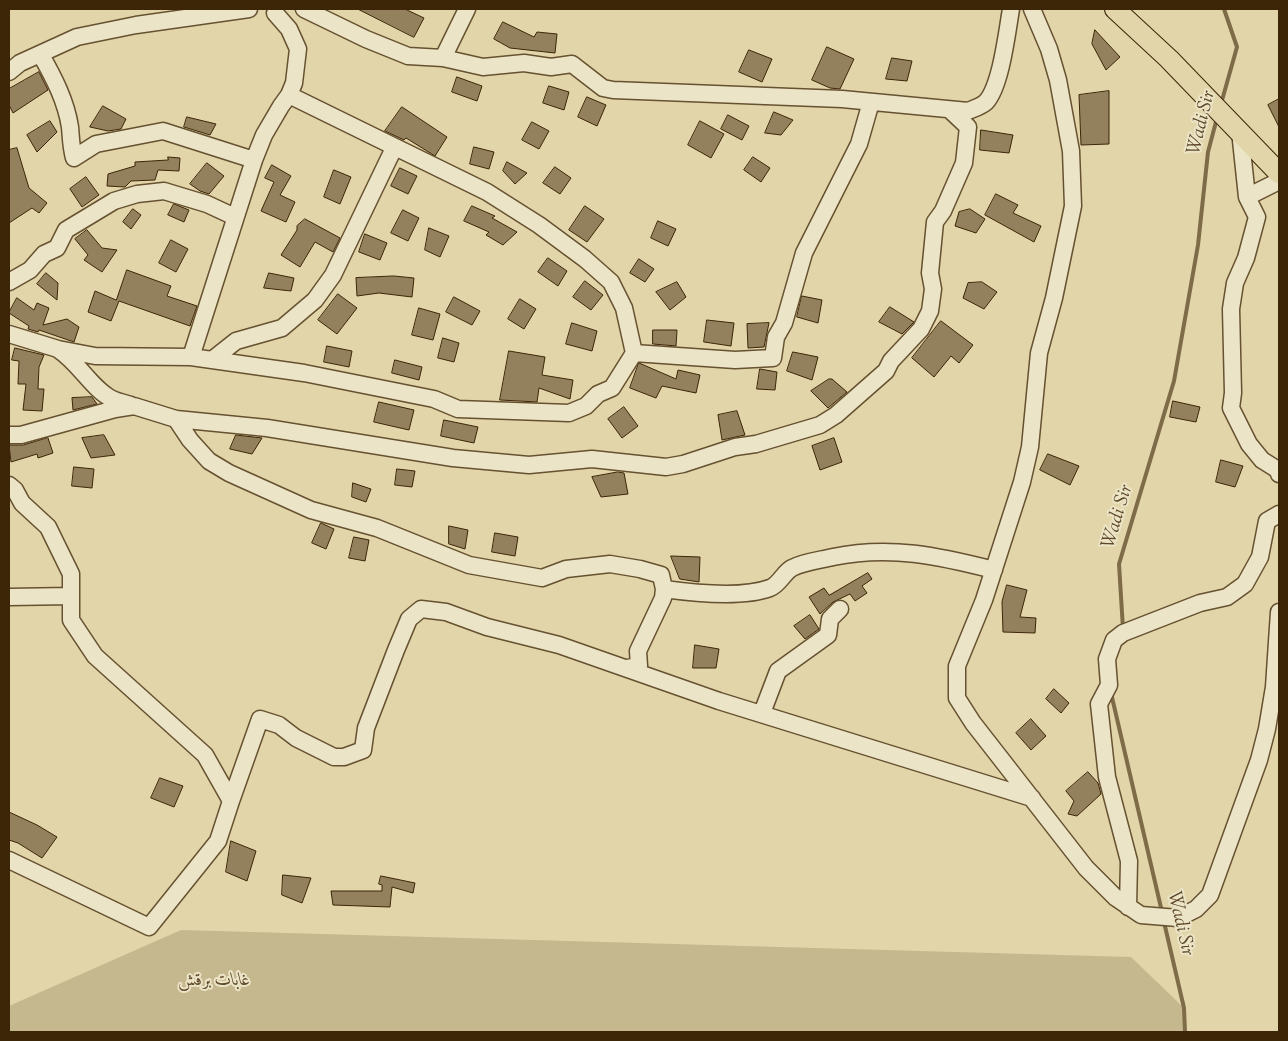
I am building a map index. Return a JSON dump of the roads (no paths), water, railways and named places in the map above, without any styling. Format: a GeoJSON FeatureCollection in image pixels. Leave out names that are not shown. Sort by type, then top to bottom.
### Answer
{"type":"FeatureCollection","features":[{"type":"Feature","properties":{"kind":"main road"},"geometry":{"type":"LineString","coordinates":[[1115,9],[1218,108],[1279,173]]}},
{"type":"Feature","properties":{"kind":"street"},"geometry":{"type":"LineString","coordinates":[[9,72],[20,64],[77,37],[228,10],[249,9]]}},
{"type":"Feature","properties":{"kind":"street"},"geometry":{"type":"LineString","coordinates":[[304,9],[366,39],[408,56],[442,58],[483,67],[524,64],[551,67],[572,64],[603,88],[612,90],[842,98],[951,111],[968,111],[985,103],[1001,64],[1011,9]]}},
{"type":"Feature","properties":{"kind":"street"},"geometry":{"type":"LineString","coordinates":[[442,58],[467,9]]}},
{"type":"Feature","properties":{"kind":"street"},"geometry":{"type":"LineString","coordinates":[[1032,9],[1049,49],[1058,80],[1071,151],[1073,206],[1054,298],[1039,353],[1030,447],[1022,482],[994,570],[957,666],[957,698],[972,723],[1086,868],[1128,907],[1141,915],[1178,918],[1196,909],[1210,895],[1236,828],[1267,729],[1274,688],[1279,612]]}},
{"type":"Feature","properties":{"kind":"street"},"geometry":{"type":"LineString","coordinates":[[271,11],[338,24]]}},
{"type":"Feature","properties":{"kind":"street"},"geometry":{"type":"LineString","coordinates":[[191,357],[254,160],[264,135],[289,95],[294,83],[298,49],[289,29],[271,11]]}},
{"type":"Feature","properties":{"kind":"street"},"geometry":{"type":"LineString","coordinates":[[41,55],[59,86],[70,127],[70,145],[74,158],[96,144],[163,131],[254,160]]}},
{"type":"Feature","properties":{"kind":"street"},"geometry":{"type":"LineString","coordinates":[[9,334],[58,349],[95,356],[191,357],[322,376],[434,399],[458,409],[569,413],[586,406],[598,394],[612,388],[634,354],[624,308],[611,282],[585,259],[509,205],[289,95]]}},
{"type":"Feature","properties":{"kind":"street"},"geometry":{"type":"LineString","coordinates":[[634,354],[735,360],[773,358],[776,337],[784,323],[804,253],[859,144],[871,102]]}},
{"type":"Feature","properties":{"kind":"street"},"geometry":{"type":"LineString","coordinates":[[58,349],[74,360],[81,370],[112,399],[176,419],[267,428],[453,458],[529,465],[592,459],[666,467],[697,460],[735,447],[791,435],[820,425],[836,415],[886,371],[892,361],[921,329],[930,311],[933,289],[930,273],[935,222],[943,211],[964,163],[968,149],[966,139],[968,127],[951,111]]}},
{"type":"Feature","properties":{"kind":"street"},"geometry":{"type":"LineString","coordinates":[[1240,131],[1247,197],[1256,217],[1246,258],[1235,284],[1231,309],[1234,393],[1231,408],[1249,444],[1262,460],[1278,470],[1279,474]]}},
{"type":"Feature","properties":{"kind":"street"},"geometry":{"type":"LineString","coordinates":[[212,360],[236,341],[282,328],[315,300],[333,275],[394,148]]}},
{"type":"Feature","properties":{"kind":"street"},"geometry":{"type":"LineString","coordinates":[[1247,197],[1279,181]]}},
{"type":"Feature","properties":{"kind":"street"},"geometry":{"type":"LineString","coordinates":[[9,282],[30,270],[44,254],[57,248],[66,230],[114,201],[138,194],[164,190],[206,204],[235,217]]}},
{"type":"Feature","properties":{"kind":"street"},"geometry":{"type":"LineString","coordinates":[[9,434],[21,435],[115,409],[134,406]]}},
{"type":"Feature","properties":{"kind":"street"},"geometry":{"type":"LineString","coordinates":[[176,419],[190,440],[217,467],[295,504],[377,528],[462,562],[542,578],[566,569],[610,564],[661,575],[664,589],[662,598],[638,651],[639,666],[627,668]]}},
{"type":"Feature","properties":{"kind":"street"},"geometry":{"type":"LineString","coordinates":[[9,485],[15,490],[22,503],[48,527],[70,574],[71,620],[95,656],[206,755],[231,801]]}},
{"type":"Feature","properties":{"kind":"street"},"geometry":{"type":"LineString","coordinates":[[1128,907],[1129,861],[1108,777],[1099,704],[1109,684],[1107,659],[1114,640],[1123,632],[1164,615],[1200,603],[1227,597],[1245,584],[1260,556],[1267,521],[1279,514]]}},
{"type":"Feature","properties":{"kind":"street"},"geometry":{"type":"LineString","coordinates":[[664,589],[693,593],[738,592],[772,588],[792,568],[834,557],[876,551],[925,553],[994,570]]}},
{"type":"Feature","properties":{"kind":"street"},"geometry":{"type":"LineString","coordinates":[[9,597],[70,596]]}},
{"type":"Feature","properties":{"kind":"street"},"geometry":{"type":"LineString","coordinates":[[9,860],[149,927],[218,841],[260,719],[278,725],[296,738],[334,758],[344,757],[362,750],[366,728],[396,650],[409,619],[421,608],[446,612],[487,627],[559,645],[686,690],[941,772],[1032,798]]}},
{"type":"Feature","properties":{"kind":"street"},"geometry":{"type":"LineString","coordinates":[[762,713],[778,671],[828,635],[830,619],[840,609]]}},
{"type":"Feature","properties":{"kind":"waterway","name":"Wadi Sir"},"geometry":{"type":"LineString","coordinates":[[1221,104],[1237,47],[1224,9]]}},
{"type":"Feature","properties":{"kind":"waterway","name":"Wadi Sir"},"geometry":{"type":"LineString","coordinates":[[1123,629],[1119,564],[1174,381],[1198,245],[1208,152],[1217,118]]}},
{"type":"Feature","properties":{"kind":"waterway","name":"Wadi Sir"},"geometry":{"type":"LineString","coordinates":[[1111,693],[1162,912]]}},
{"type":"Feature","properties":{"kind":"waterway","name":"Wadi Sir"},"geometry":{"type":"LineString","coordinates":[[1164,922],[1184,1008],[1185,1032]]}},
{"type":"Feature","properties":{"kind":"park label","name":"غابات برقش"},"geometry":{"type":"Point","coordinates":[214,982]}}]}
